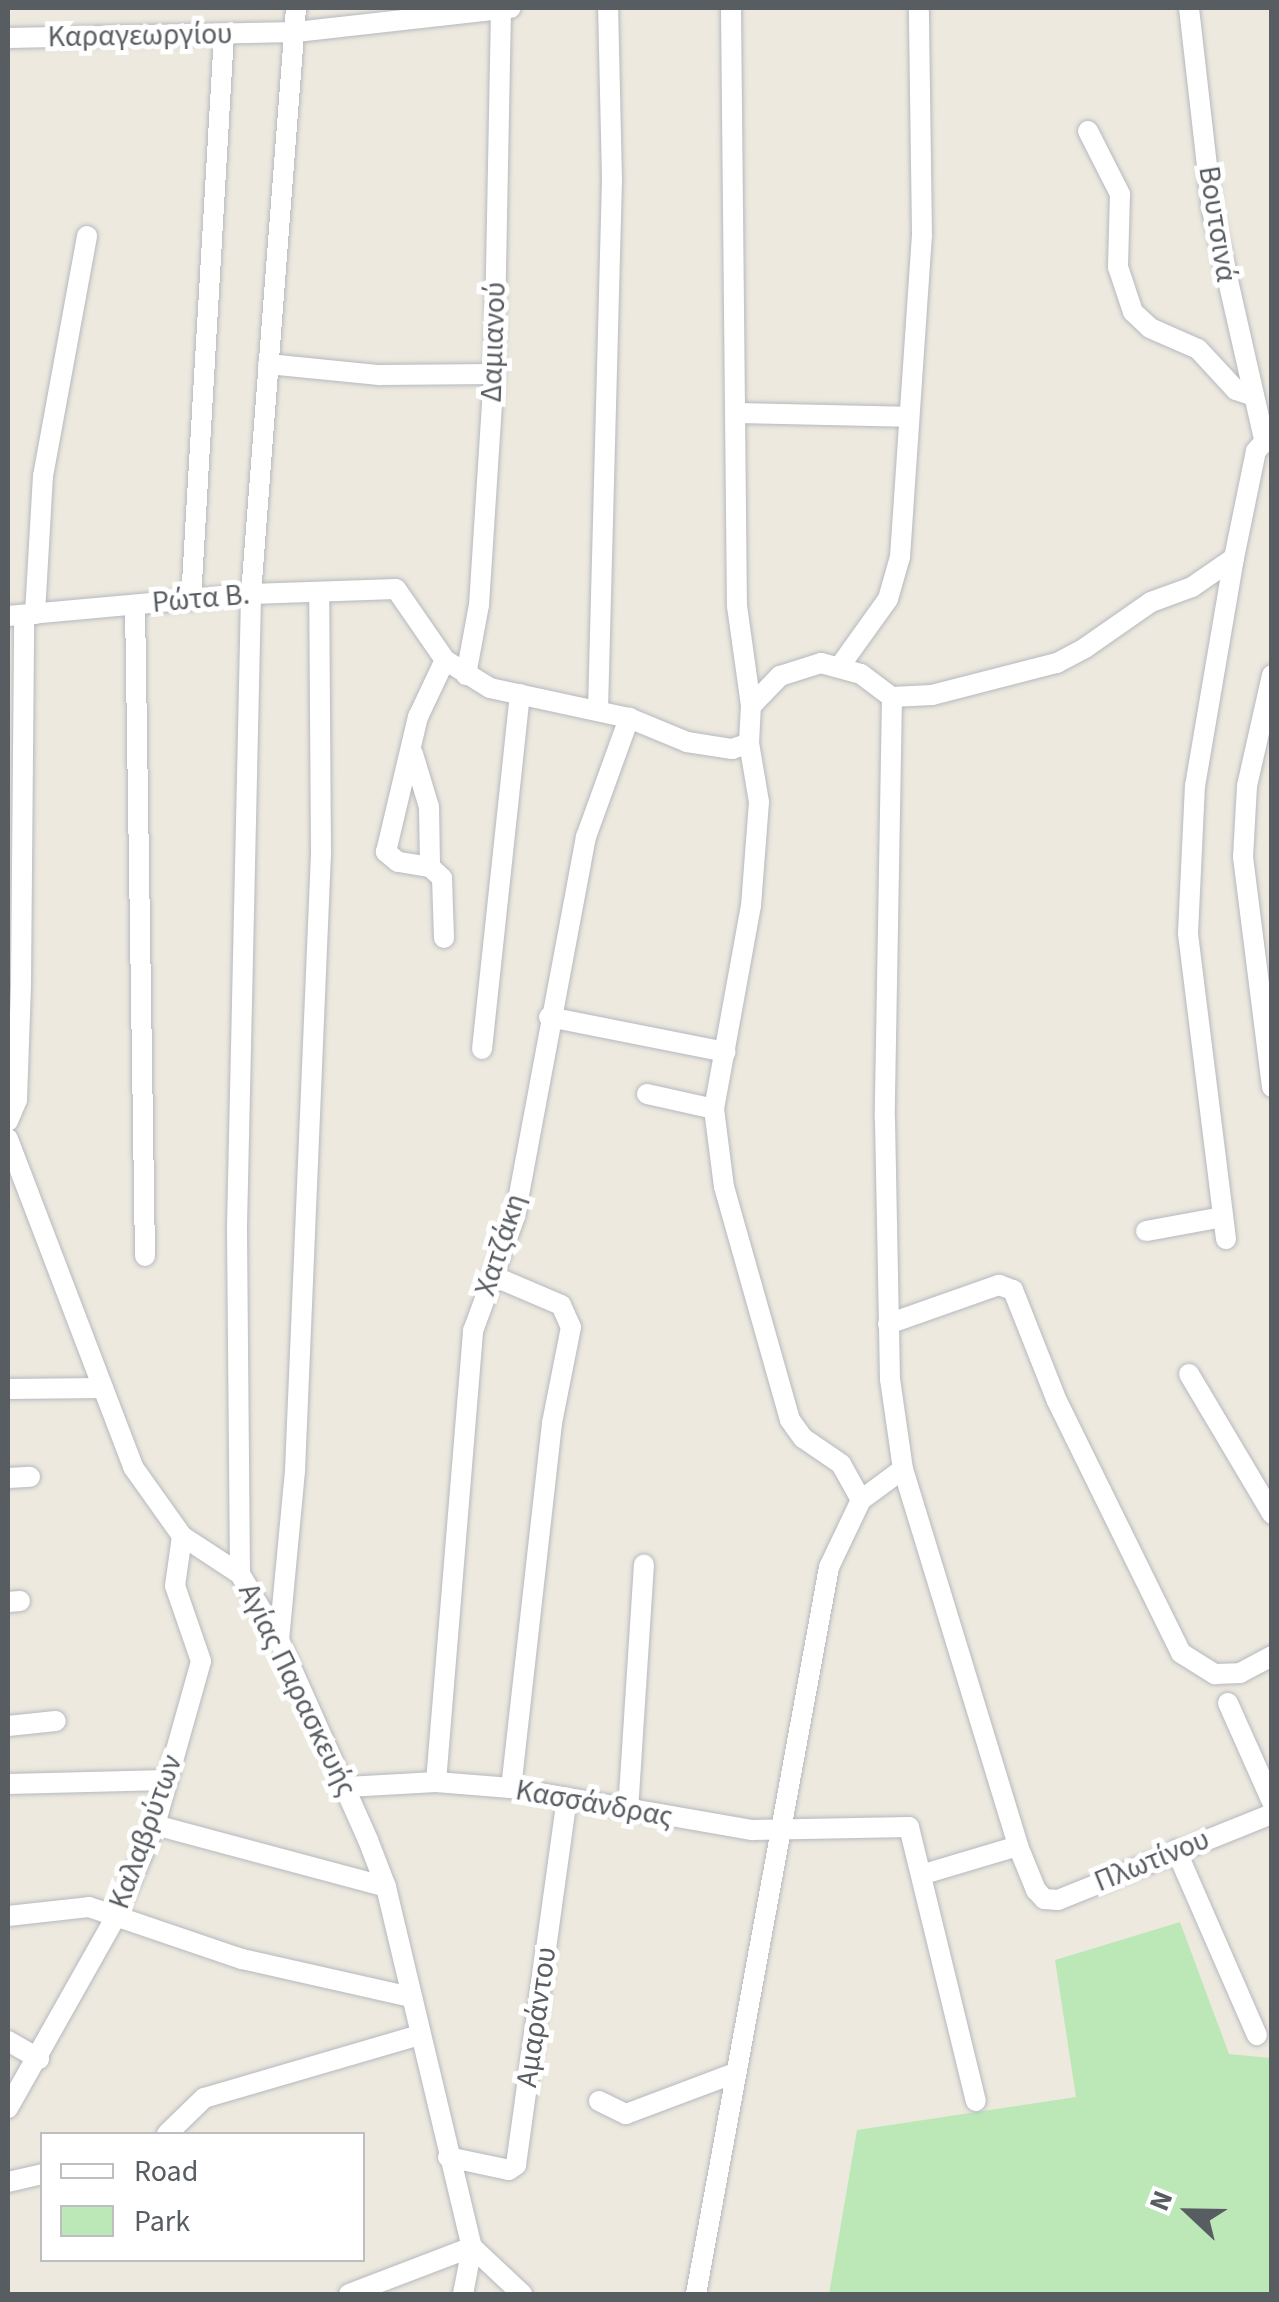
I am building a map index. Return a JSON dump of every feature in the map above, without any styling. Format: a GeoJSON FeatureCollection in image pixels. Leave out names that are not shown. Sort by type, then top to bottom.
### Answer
{"type":"FeatureCollection","features":[{"type":"Feature","properties":{"kind":"street"},"geometry":{"type":"LineString","coordinates":[[240,1574],[237,1226],[251,594],[296,8]]}},
{"type":"Feature","properties":{"kind":"street","name":"Καραγεωργίου"},"geometry":{"type":"LineString","coordinates":[[8,38],[296,32],[504,8]]}},
{"type":"Feature","properties":{"kind":"street","name":"Δαμιανού"},"geometry":{"type":"LineString","coordinates":[[466,675],[479,606],[494,374],[504,8]]}},
{"type":"Feature","properties":{"kind":"street"},"geometry":{"type":"LineString","coordinates":[[598,710],[612,180],[608,8]]}},
{"type":"Feature","properties":{"kind":"street"},"geometry":{"type":"LineString","coordinates":[[731,8],[737,606],[751,706],[749,743],[759,802],[751,906],[714,1109],[724,1187],[790,1420],[802,1438],[841,1464],[861,1500]]}},
{"type":"Feature","properties":{"kind":"street"},"geometry":{"type":"LineString","coordinates":[[840,666],[894,585],[922,235],[918,8]]}},
{"type":"Feature","properties":{"kind":"street","name":"Βουτσινά"},"geometry":{"type":"LineString","coordinates":[[1189,8],[1212,210],[1264,441]]}},
{"type":"Feature","properties":{"kind":"street"},"geometry":{"type":"LineString","coordinates":[[191,600],[224,35]]}},
{"type":"Feature","properties":{"kind":"street"},"geometry":{"type":"LineString","coordinates":[[1088,131],[1120,194],[1118,267],[1132,312],[1150,328],[1198,349],[1230,384],[1254,396]]}},
{"type":"Feature","properties":{"kind":"street"},"geometry":{"type":"LineString","coordinates":[[8,1122],[17,1100],[20,1002],[22,615],[87,236]]}},
{"type":"Feature","properties":{"kind":"street"},"geometry":{"type":"LineString","coordinates":[[268,364],[380,375],[494,374]]}},
{"type":"Feature","properties":{"kind":"street"},"geometry":{"type":"LineString","coordinates":[[736,412],[906,417]]}},
{"type":"Feature","properties":{"kind":"street"},"geometry":{"type":"LineString","coordinates":[[1226,1239],[1194,1012],[1189,898],[1203,729],[1234,558],[1264,441]]}},
{"type":"Feature","properties":{"kind":"street"},"geometry":{"type":"LineString","coordinates":[[751,706],[798,667],[840,666],[892,696],[932,695],[1056,663],[1234,558]]}},
{"type":"Feature","properties":{"kind":"street","name":"Ρώτα Β."},"geometry":{"type":"LineString","coordinates":[[22,615],[251,594],[396,589],[445,660]]}},
{"type":"Feature","properties":{"kind":"street"},"geometry":{"type":"LineString","coordinates":[[279,1640],[291,1541],[321,854],[319,592]]}},
{"type":"Feature","properties":{"kind":"street"},"geometry":{"type":"LineString","coordinates":[[136,605],[145,1256]]}},
{"type":"Feature","properties":{"kind":"street"},"geometry":{"type":"LineString","coordinates":[[430,866],[398,862],[386,852],[413,754],[418,717],[445,660],[466,675],[520,694],[630,718],[688,742],[732,748],[749,743]]}},
{"type":"Feature","properties":{"kind":"street"},"geometry":{"type":"LineString","coordinates":[[1272,675],[1247,786],[1243,857],[1272,1087]]}},
{"type":"Feature","properties":{"kind":"street"},"geometry":{"type":"LineString","coordinates":[[482,1049],[520,694]]}},
{"type":"Feature","properties":{"kind":"street"},"geometry":{"type":"LineString","coordinates":[[892,696],[888,1324],[902,1469],[1018,1846],[924,1874],[976,2101]]}},
{"type":"Feature","properties":{"kind":"street","name":"Χατζάκη"},"geometry":{"type":"LineString","coordinates":[[436,1782],[473,1330],[515,1216],[549,1017],[596,800],[630,718]]}},
{"type":"Feature","properties":{"kind":"street"},"geometry":{"type":"LineString","coordinates":[[413,754],[430,806],[430,866],[444,892],[444,938]]}},
{"type":"Feature","properties":{"kind":"street"},"geometry":{"type":"LineString","coordinates":[[549,1017],[726,1052]]}},
{"type":"Feature","properties":{"kind":"street"},"geometry":{"type":"LineString","coordinates":[[647,1094],[714,1109]]}},
{"type":"Feature","properties":{"kind":"street","name":"Αγίας Παρασκευής"},"geometry":{"type":"LineString","coordinates":[[8,1139],[133,1467],[182,1536],[240,1574],[279,1640],[347,1787],[386,1888],[472,2247],[464,2294]]}},
{"type":"Feature","properties":{"kind":"street"},"geometry":{"type":"LineString","coordinates":[[1146,1231],[1222,1217]]}},
{"type":"Feature","properties":{"kind":"street"},"geometry":{"type":"LineString","coordinates":[[493,1276],[561,1305],[571,1326],[552,1423],[511,1788]]}},
{"type":"Feature","properties":{"kind":"street"},"geometry":{"type":"LineString","coordinates":[[888,1324],[988,1288],[1013,1290],[1051,1386],[1181,1653],[1215,1674],[1240,1673],[1272,1656]]}},
{"type":"Feature","properties":{"kind":"street"},"geometry":{"type":"LineString","coordinates":[[1189,1374],[1272,1514]]}},
{"type":"Feature","properties":{"kind":"street"},"geometry":{"type":"LineString","coordinates":[[8,1389],[102,1388]]}},
{"type":"Feature","properties":{"kind":"street"},"geometry":{"type":"LineString","coordinates":[[696,2294],[830,1567],[861,1500],[902,1469]]}},
{"type":"Feature","properties":{"kind":"street"},"geometry":{"type":"LineString","coordinates":[[8,1478],[30,1478]]}},
{"type":"Feature","properties":{"kind":"street","name":"Καλαβρύτων"},"geometry":{"type":"LineString","coordinates":[[8,2108],[115,1918],[155,1825],[201,1662],[180,1612],[176,1572],[182,1536]]}},
{"type":"Feature","properties":{"kind":"street"},"geometry":{"type":"LineString","coordinates":[[628,1811],[644,1564]]}},
{"type":"Feature","properties":{"kind":"street"},"geometry":{"type":"LineString","coordinates":[[1228,1703],[1272,1802]]}},
{"type":"Feature","properties":{"kind":"street"},"geometry":{"type":"LineString","coordinates":[[8,1726],[56,1722]]}},
{"type":"Feature","properties":{"kind":"street"},"geometry":{"type":"LineString","coordinates":[[8,1784],[167,1780]]}},
{"type":"Feature","properties":{"kind":"street","name":"Κασσάνδρας"},"geometry":{"type":"LineString","coordinates":[[347,1787],[436,1782],[511,1788],[752,1830],[780,1826],[908,1826],[924,1874]]}},
{"type":"Feature","properties":{"kind":"street","name":"Αμαράντου"},"geometry":{"type":"LineString","coordinates":[[448,2157],[509,2170],[516,2165],[567,1798]]}},
{"type":"Feature","properties":{"kind":"street","name":"Πλωτίνου"},"geometry":{"type":"LineString","coordinates":[[1018,1846],[1036,1890],[1044,1899],[1058,1900],[1272,1814]]}},
{"type":"Feature","properties":{"kind":"street"},"geometry":{"type":"LineString","coordinates":[[155,1825],[386,1888]]}},
{"type":"Feature","properties":{"kind":"street"},"geometry":{"type":"LineString","coordinates":[[1176,1850],[1256,2035]]}},
{"type":"Feature","properties":{"kind":"street"},"geometry":{"type":"LineString","coordinates":[[8,1916],[88,1907],[242,1960],[410,1997]]}},
{"type":"Feature","properties":{"kind":"street"},"geometry":{"type":"LineString","coordinates":[[169,2132],[204,2098],[419,2035]]}},
{"type":"Feature","properties":{"kind":"street"},"geometry":{"type":"LineString","coordinates":[[8,2042],[39,2059]]}},
{"type":"Feature","properties":{"kind":"street"},"geometry":{"type":"LineString","coordinates":[[599,2101],[626,2114],[736,2074]]}},
{"type":"Feature","properties":{"kind":"street"},"geometry":{"type":"LineString","coordinates":[[8,2182],[40,2174]]}},
{"type":"Feature","properties":{"kind":"street"},"geometry":{"type":"LineString","coordinates":[[349,2294],[472,2247],[523,2293]]}},
{"type":"Feature","properties":{"kind":"green space"},"geometry":{"type":"Polygon","coordinates":[[[1180,1922],[1229,2054],[1271,2058],[1271,2294],[829,2294],[857,2130],[1076,2097],[1055,1960],[1180,1922]]]}}]}
